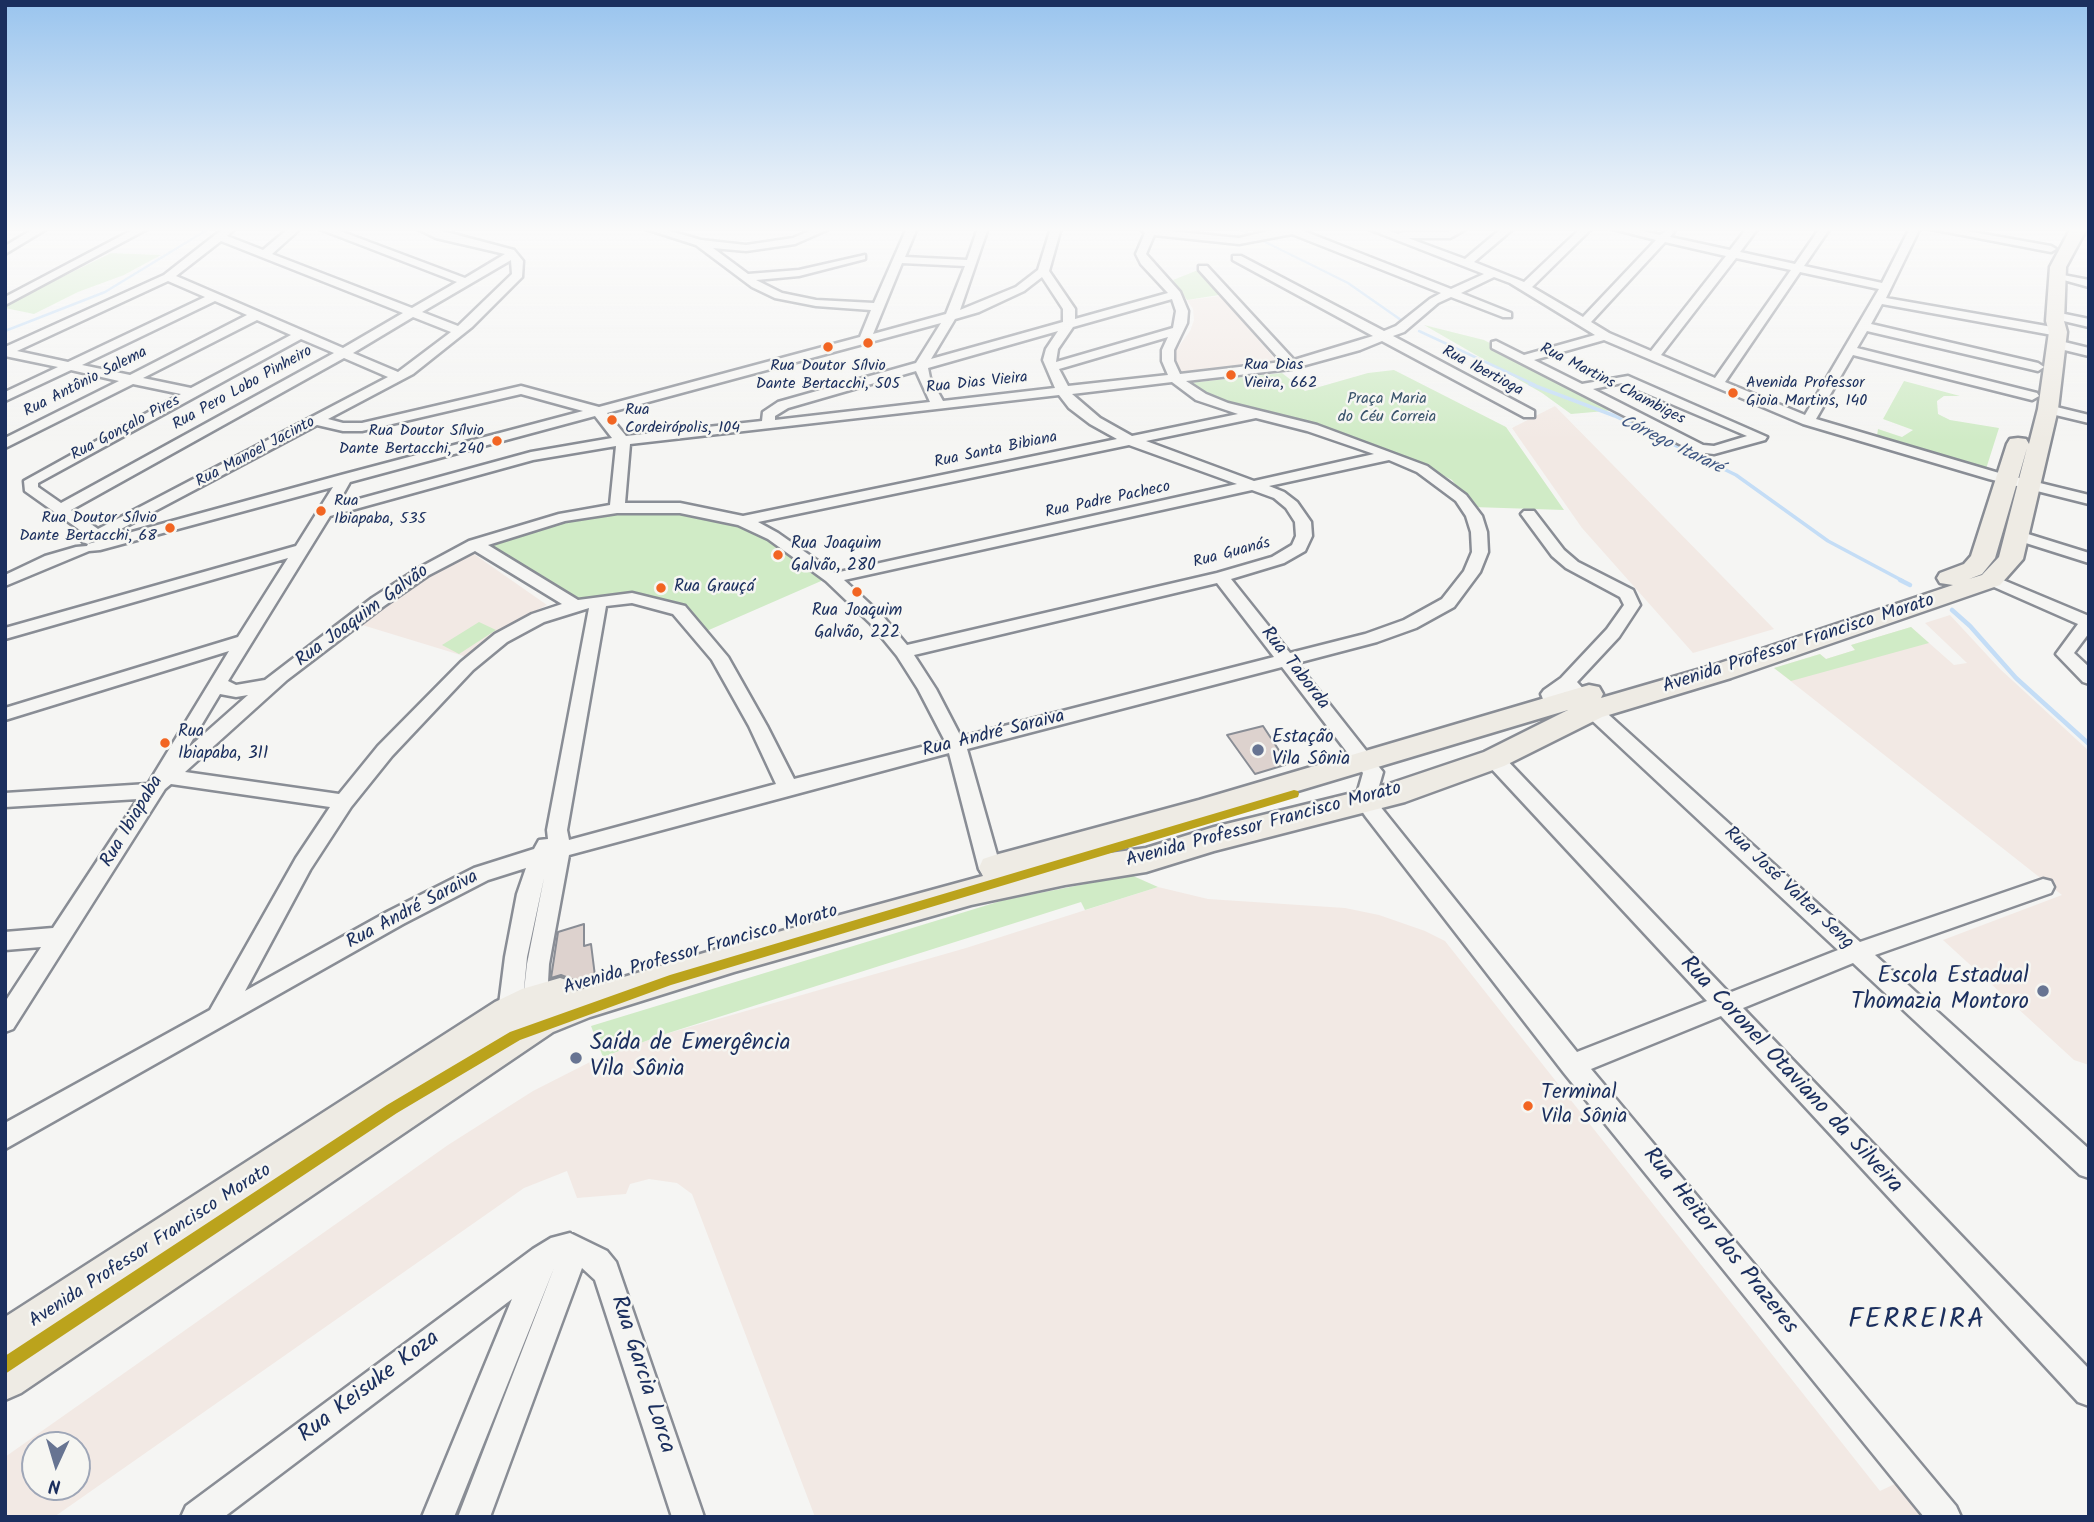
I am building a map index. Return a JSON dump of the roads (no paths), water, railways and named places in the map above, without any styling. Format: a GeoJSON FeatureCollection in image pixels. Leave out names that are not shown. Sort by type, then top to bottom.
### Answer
{"type":"FeatureCollection","features":[{"type":"Feature","properties":{"kind":"highway","name":"Avenida Professor Francisco Morato"},"geometry":{"type":"LineString","coordinates":[[5,1377],[523,1018],[583,1004],[906,909],[1065,872],[1146,860],[1214,839],[1374,782],[1573,699],[1817,623],[1973,569],[1983,558],[2018,482],[2040,402],[2052,331],[2047,299]]}},
{"type":"Feature","properties":{"kind":"highway","name":"Avenida Professor Francisco Morato"},"geometry":{"type":"LineString","coordinates":[[2040,402],[2038,367],[2052,331],[2047,299]]}},
{"type":"Feature","properties":{"kind":"highway","name":"Avenida Professor Francisco Morato"},"geometry":{"type":"LineString","coordinates":[[5,1343],[523,1018],[917,887],[1199,811],[1494,759],[1573,699],[1721,672],[1991,580],[2011,559],[2018,482]]}},
{"type":"Feature","properties":{"kind":"street"},"geometry":{"type":"LineString","coordinates":[[5,352],[122,299]]}},
{"type":"Feature","properties":{"kind":"street"},"geometry":{"type":"LineString","coordinates":[[5,397],[211,299]]}},
{"type":"Feature","properties":{"kind":"street"},"geometry":{"type":"LineString","coordinates":[[220,299],[399,377]]}},
{"type":"Feature","properties":{"kind":"street"},"geometry":{"type":"LineString","coordinates":[[376,299],[459,331]]}},
{"type":"Feature","properties":{"kind":"street","name":"Rua Pero Lobo Pinheiro"},"geometry":{"type":"LineString","coordinates":[[61,509],[344,353],[436,299]]}},
{"type":"Feature","properties":{"kind":"street","name":"Rua Manoel Jacinto"},"geometry":{"type":"LineString","coordinates":[[120,532],[399,377],[459,331],[493,299]]}},
{"type":"Feature","properties":{"kind":"street"},"geometry":{"type":"LineString","coordinates":[[789,299],[879,307]]}},
{"type":"Feature","properties":{"kind":"street"},"geometry":{"type":"LineString","coordinates":[[865,338],[883,299]]}},
{"type":"Feature","properties":{"kind":"street"},"geometry":{"type":"LineString","coordinates":[[939,406],[924,378],[921,366],[960,299]]}},
{"type":"Feature","properties":{"kind":"street"},"geometry":{"type":"LineString","coordinates":[[5,582],[51,559],[120,532],[346,478],[951,317],[1001,299]]}},
{"type":"Feature","properties":{"kind":"street"},"geometry":{"type":"LineString","coordinates":[[1062,299],[1069,309],[1069,324],[1052,349],[1049,360],[1052,367],[1178,330]]}},
{"type":"Feature","properties":{"kind":"street"},"geometry":{"type":"LineString","coordinates":[[769,425],[768,415],[783,405],[1158,299]]}},
{"type":"Feature","properties":{"kind":"street"},"geometry":{"type":"LineString","coordinates":[[1177,380],[1168,361],[1182,311],[1178,299]]}},
{"type":"Feature","properties":{"kind":"street"},"geometry":{"type":"LineString","coordinates":[[1231,299],[1291,365]]}},
{"type":"Feature","properties":{"kind":"street","name":"Rua Ibertioga"},"geometry":{"type":"LineString","coordinates":[[1312,299],[1528,414]]}},
{"type":"Feature","properties":{"kind":"street","name":"Rua Dias Vieira"},"geometry":{"type":"LineString","coordinates":[[324,513],[531,456],[578,446],[1064,393],[1291,365],[1328,356],[1382,337],[1410,323],[1438,299]]}},
{"type":"Feature","properties":{"kind":"street"},"geometry":{"type":"LineString","coordinates":[[1468,299],[1507,315]]}},
{"type":"Feature","properties":{"kind":"street"},"geometry":{"type":"LineString","coordinates":[[1543,299],[1605,336],[1808,421],[2089,500]]}},
{"type":"Feature","properties":{"kind":"street"},"geometry":{"type":"LineString","coordinates":[[1583,324],[1606,299]]}},
{"type":"Feature","properties":{"kind":"street"},"geometry":{"type":"LineString","coordinates":[[1654,356],[1698,299]]}},
{"type":"Feature","properties":{"kind":"street"},"geometry":{"type":"LineString","coordinates":[[1718,383],[1777,299]]}},
{"type":"Feature","properties":{"kind":"street"},"geometry":{"type":"LineString","coordinates":[[1808,421],[1879,300],[2052,331],[2089,352]]}},
{"type":"Feature","properties":{"kind":"street","name":"Rua Antônio Salema"},"geometry":{"type":"LineString","coordinates":[[5,444],[257,315]]}},
{"type":"Feature","properties":{"kind":"street"},"geometry":{"type":"LineString","coordinates":[[2052,331],[2089,323]]}},
{"type":"Feature","properties":{"kind":"street"},"geometry":{"type":"LineString","coordinates":[[1862,326],[2038,367]]}},
{"type":"Feature","properties":{"kind":"street","name":"Rua Gonçalo Pires"},"geometry":{"type":"LineString","coordinates":[[91,542],[92,532],[30,488],[31,481],[301,334]]}},
{"type":"Feature","properties":{"kind":"street"},"geometry":{"type":"LineString","coordinates":[[1522,359],[1605,336]]}},
{"type":"Feature","properties":{"kind":"street","name":"Rua Martins Chambiges"},"geometry":{"type":"LineString","coordinates":[[1496,345],[1522,359],[1700,449],[1714,450],[1760,437],[1623,379],[1580,388]]}},
{"type":"Feature","properties":{"kind":"street"},"geometry":{"type":"LineString","coordinates":[[1848,350],[2040,402],[2089,419]]}},
{"type":"Feature","properties":{"kind":"street"},"geometry":{"type":"LineString","coordinates":[[5,352],[194,393]]}},
{"type":"Feature","properties":{"kind":"street","name":"Rua Guanás"},"geometry":{"type":"LineString","coordinates":[[904,652],[1221,577],[1292,555],[1299,548],[1304,536],[1303,522],[1292,505],[1279,495],[1132,440],[1095,421],[1074,405],[1064,393],[1052,367]]}},
{"type":"Feature","properties":{"kind":"street","name":"Rua André Saraiva"},"geometry":{"type":"LineString","coordinates":[[5,1137],[461,883],[552,845],[956,745],[1287,659],[1410,624],[1448,603],[1472,572],[1480,552],[1479,533],[1474,516],[1461,498],[1442,482],[1390,455],[1312,428],[1201,397],[1177,380]]}},
{"type":"Feature","properties":{"kind":"street"},"geometry":{"type":"LineString","coordinates":[[317,421],[343,427],[362,427],[521,390],[598,411],[624,442],[617,508]]}},
{"type":"Feature","properties":{"kind":"street","name":"Rua Santa Bibiana"},"geometry":{"type":"LineString","coordinates":[[743,522],[1256,414]]}},
{"type":"Feature","properties":{"kind":"street","name":"Rua Padre Pacheco"},"geometry":{"type":"LineString","coordinates":[[832,578],[1260,486],[1390,455]]}},
{"type":"Feature","properties":{"kind":"street","name":"Rua Ibiapaba"},"geometry":{"type":"LineString","coordinates":[[5,1022],[161,782],[218,681],[346,478]]}},
{"type":"Feature","properties":{"kind":"street","name":"Rua Joaquim Galvão"},"geometry":{"type":"LineString","coordinates":[[161,782],[271,684],[378,602],[423,572],[475,544],[551,520],[617,508],[680,509],[743,522],[773,536],[832,578],[876,619],[904,652],[956,745],[990,869]]}},
{"type":"Feature","properties":{"kind":"street"},"geometry":{"type":"LineString","coordinates":[[1528,514],[1558,553],[1572,565],[1627,594],[1632,605],[1573,699]]}},
{"type":"Feature","properties":{"kind":"street"},"geometry":{"type":"LineString","coordinates":[[2015,535],[2089,558]]}},
{"type":"Feature","properties":{"kind":"street"},"geometry":{"type":"LineString","coordinates":[[475,544],[575,605]]}},
{"type":"Feature","properties":{"kind":"street"},"geometry":{"type":"LineString","coordinates":[[5,634],[302,549]]}},
{"type":"Feature","properties":{"kind":"street","name":"Rua Taborda"},"geometry":{"type":"LineString","coordinates":[[1221,577],[1287,659],[1374,782]]}},
{"type":"Feature","properties":{"kind":"street"},"geometry":{"type":"LineString","coordinates":[[1991,580],[2089,622],[2065,654],[2089,678]]}},
{"type":"Feature","properties":{"kind":"street"},"geometry":{"type":"LineString","coordinates":[[218,1017],[303,864],[344,802],[385,751],[467,666],[519,627],[575,605],[632,598],[647,599],[679,610],[692,622],[719,657],[758,726],[788,788]]}},
{"type":"Feature","properties":{"kind":"street"},"geometry":{"type":"LineString","coordinates":[[523,1018],[528,894],[552,845],[598,602]]}},
{"type":"Feature","properties":{"kind":"street"},"geometry":{"type":"LineString","coordinates":[[5,714],[244,641]]}},
{"type":"Feature","properties":{"kind":"street"},"geometry":{"type":"LineString","coordinates":[[218,681],[225,689],[236,691],[271,684]]}},
{"type":"Feature","properties":{"kind":"street","name":"Rua José Valter Seng"},"geometry":{"type":"LineString","coordinates":[[1573,699],[1857,952],[2089,1166]]}},
{"type":"Feature","properties":{"kind":"street","name":"Rua Coronel Otaviano da Silveira"},"geometry":{"type":"LineString","coordinates":[[1494,759],[2089,1391]]}},
{"type":"Feature","properties":{"kind":"street"},"geometry":{"type":"LineString","coordinates":[[5,800],[161,782],[344,802]]}},
{"type":"Feature","properties":{"kind":"street","name":"Rua Heitor dos Prazeres"},"geometry":{"type":"LineString","coordinates":[[1374,782],[1573,1065],[1945,1517]]}},
{"type":"Feature","properties":{"kind":"street"},"geometry":{"type":"LineString","coordinates":[[1573,1065],[1857,952],[2043,887]]}},
{"type":"Feature","properties":{"kind":"street"},"geometry":{"type":"LineString","coordinates":[[5,941],[60,937]]}},
{"type":"Feature","properties":{"kind":"street","name":"Rua Keisuke Koza"},"geometry":{"type":"LineString","coordinates":[[197,1517],[542,1259],[561,1248],[575,1249]]}},
{"type":"Feature","properties":{"kind":"street"},"geometry":{"type":"LineString","coordinates":[[474,1517],[575,1249]]}},
{"type":"Feature","properties":{"kind":"street","name":"Rua Garcia Lorca"},"geometry":{"type":"LineString","coordinates":[[575,1249],[597,1261],[606,1272],[688,1517]]}},
{"type":"Feature","properties":{"kind":"street"},"geometry":{"type":"LineString","coordinates":[[438,1517],[542,1259]]}},
{"type":"Feature","properties":{"kind":"waterway"},"geometry":{"type":"LineString","coordinates":[[5,331],[87,299]]}},
{"type":"Feature","properties":{"kind":"waterway","name":"Córrego Itararé"},"geometry":{"type":"LineString","coordinates":[[1371,299],[1401,320]]}},
{"type":"Feature","properties":{"kind":"waterway","name":"Córrego Itararé"},"geometry":{"type":"LineString","coordinates":[[1419,331],[1535,385]]}},
{"type":"Feature","properties":{"kind":"waterway","name":"Córrego Itararé"},"geometry":{"type":"LineString","coordinates":[[1530,384],[1615,416],[1736,475],[1828,541],[1903,581]]}},
{"type":"Feature","properties":{"kind":"waterway","name":"Córrego Itararé"},"geometry":{"type":"LineString","coordinates":[[1900,580],[1910,585]]}},
{"type":"Feature","properties":{"kind":"waterway","name":"Córrego Itararé"},"geometry":{"type":"LineString","coordinates":[[1952,610],[1970,626],[2016,678],[2089,744]]}},
{"type":"Feature","properties":{"kind":"place","name":"Rua Doutor Sílvio Dante Bertacchi, 505"},"geometry":{"type":"Point","coordinates":[828,347]}},
{"type":"Feature","properties":{"kind":"place","name":"Rua Dias Vieira, 662"},"geometry":{"type":"Point","coordinates":[1231,375]}},
{"type":"Feature","properties":{"kind":"place","name":"Avenida Professor Gioia Martins, 140"},"geometry":{"type":"Point","coordinates":[1733,393]}},
{"type":"Feature","properties":{"kind":"place","name":"Rua Cordeirópolis, 104"},"geometry":{"type":"Point","coordinates":[612,420]}},
{"type":"Feature","properties":{"kind":"place","name":"Rua Doutor Sílvio Dante Bertacchi, 240"},"geometry":{"type":"Point","coordinates":[497,441]}},
{"type":"Feature","properties":{"kind":"place","name":"Rua Ibiapaba, 535"},"geometry":{"type":"Point","coordinates":[321,511]}},
{"type":"Feature","properties":{"kind":"place","name":"Rua Doutor Sílvio Dante Bertacchi, 68"},"geometry":{"type":"Point","coordinates":[170,528]}},
{"type":"Feature","properties":{"kind":"place","name":"Rua Joaquim Galvão, 280"},"geometry":{"type":"Point","coordinates":[778,555]}},
{"type":"Feature","properties":{"kind":"place","name":"Rua Grauçá"},"geometry":{"type":"Point","coordinates":[661,588]}},
{"type":"Feature","properties":{"kind":"place","name":"Rua Joaquim Galvão, 222"},"geometry":{"type":"Point","coordinates":[857,592]}},
{"type":"Feature","properties":{"kind":"place","name":"Rua Ibiapaba, 311"},"geometry":{"type":"Point","coordinates":[165,743]}},
{"type":"Feature","properties":{"kind":"place","name":"Estação Vila Sônia"},"geometry":{"type":"Point","coordinates":[1258,750]}},
{"type":"Feature","properties":{"kind":"place","name":"Escola Estadual Thomazia Montoro"},"geometry":{"type":"Point","coordinates":[2043,991]}},
{"type":"Feature","properties":{"kind":"place","name":"Saída de Emergência Vila Sônia"},"geometry":{"type":"Point","coordinates":[576,1058]}},
{"type":"Feature","properties":{"kind":"place","name":"Terminal Vila Sônia"},"geometry":{"type":"Point","coordinates":[1528,1106]}},
{"type":"Feature","properties":{"kind":"district","name":"FERREIRA"},"geometry":{"type":"Point","coordinates":[1917,1322]}},
{"type":"Feature","properties":{"kind":"park label","name":"Praça Maria do Céu Correia"},"geometry":{"type":"Point","coordinates":[1387,409]}}]}
